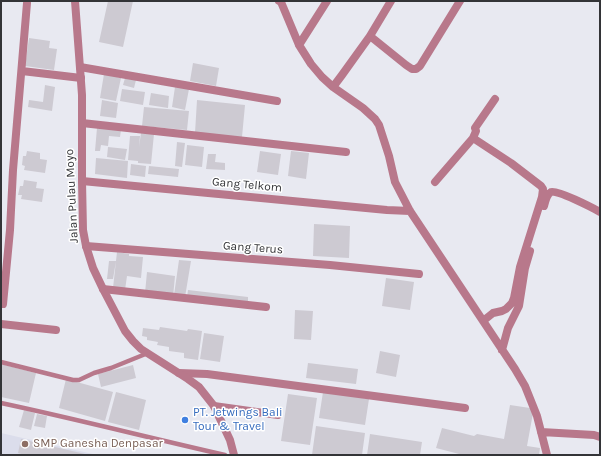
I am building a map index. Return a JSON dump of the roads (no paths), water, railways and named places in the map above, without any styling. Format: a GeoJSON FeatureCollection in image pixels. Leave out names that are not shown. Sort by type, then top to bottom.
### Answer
{"type":"FeatureCollection","features":[{"type":"Feature","properties":{"kind":"street","name":"Jalan Pulau Moyo"},"geometry":{"type":"LineString","coordinates":[[75,1],[82,95],[83,230],[93,268],[102,289],[132,341],[141,349],[199,387],[214,406],[230,440],[234,455]]}},
{"type":"Feature","properties":{"kind":"street"},"geometry":{"type":"LineString","coordinates":[[281,1],[285,15],[311,64],[333,87],[363,108],[375,119],[387,149],[395,182],[410,211],[488,317],[502,350],[525,386],[537,416],[547,455]]}},
{"type":"Feature","properties":{"kind":"street"},"geometry":{"type":"LineString","coordinates":[[300,45],[327,1]]}},
{"type":"Feature","properties":{"kind":"street"},"geometry":{"type":"LineString","coordinates":[[333,87],[370,36],[392,1]]}},
{"type":"Feature","properties":{"kind":"street"},"geometry":{"type":"LineString","coordinates":[[370,36],[406,65],[412,69],[416,69],[420,66],[460,1]]}},
{"type":"Feature","properties":{"kind":"street"},"geometry":{"type":"LineString","coordinates":[[3,304],[27,3]]}},
{"type":"Feature","properties":{"kind":"street"},"geometry":{"type":"LineString","coordinates":[[80,67],[277,101]]}},
{"type":"Feature","properties":{"kind":"street"},"geometry":{"type":"LineString","coordinates":[[22,71],[81,78]]}},
{"type":"Feature","properties":{"kind":"street"},"geometry":{"type":"LineString","coordinates":[[435,182],[473,138],[476,132],[474,128],[495,98]]}},
{"type":"Feature","properties":{"kind":"street"},"geometry":{"type":"LineString","coordinates":[[82,123],[346,152]]}},
{"type":"Feature","properties":{"kind":"street"},"geometry":{"type":"LineString","coordinates":[[473,138],[511,163],[543,189],[542,197],[520,267],[514,298],[510,306],[506,309],[488,317]]}},
{"type":"Feature","properties":{"kind":"street","name":"Gang Telkom"},"geometry":{"type":"LineString","coordinates":[[82,181],[410,211]]}},
{"type":"Feature","properties":{"kind":"street"},"geometry":{"type":"LineString","coordinates":[[502,350],[508,328],[519,306],[528,256],[540,214],[551,192],[553,191],[564,195],[586,204],[600,212]]}},
{"type":"Feature","properties":{"kind":"street","name":"Gang Terus"},"geometry":{"type":"LineString","coordinates":[[86,246],[419,274]]}},
{"type":"Feature","properties":{"kind":"street"},"geometry":{"type":"LineString","coordinates":[[102,289],[266,307]]}},
{"type":"Feature","properties":{"kind":"street"},"geometry":{"type":"LineString","coordinates":[[1,324],[56,330]]}},
{"type":"Feature","properties":{"kind":"street"},"geometry":{"type":"LineString","coordinates":[[179,373],[214,375],[465,408]]}},
{"type":"Feature","properties":{"kind":"street"},"geometry":{"type":"LineString","coordinates":[[214,406],[278,415]]}},
{"type":"Feature","properties":{"kind":"street"},"geometry":{"type":"LineString","coordinates":[[541,432],[594,435],[600,437]]}},
{"type":"Feature","properties":{"kind":"lane"},"geometry":{"type":"LineString","coordinates":[[1,362],[73,380],[79,380],[148,353]]}},
{"type":"Feature","properties":{"kind":"lane"},"geometry":{"type":"LineString","coordinates":[[1,403],[225,455]]}},
{"type":"Feature","properties":{"kind":"place","name":"PT. Jetwings Bali Tour & Travel"},"geometry":{"type":"Point","coordinates":[185,420]}},
{"type":"Feature","properties":{"kind":"place","name":"SMP Ganesha Denpasar"},"geometry":{"type":"Point","coordinates":[25,444]}}]}
